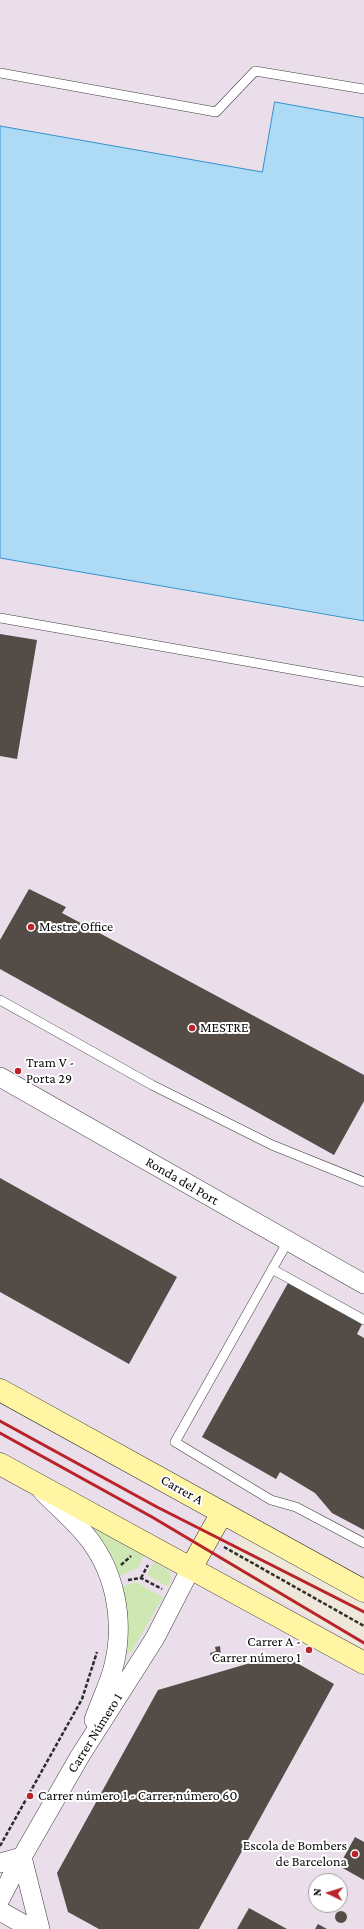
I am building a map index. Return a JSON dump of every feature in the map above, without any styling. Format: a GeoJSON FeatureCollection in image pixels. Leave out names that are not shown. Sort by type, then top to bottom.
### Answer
{"type":"FeatureCollection","features":[{"type":"Feature","properties":{"kind":"main road","name":"Carrer A"},"geometry":{"type":"LineString","coordinates":[[0,1390],[364,1591]]}},
{"type":"Feature","properties":{"kind":"main road"},"geometry":{"type":"LineString","coordinates":[[0,1464],[364,1663]]}},
{"type":"Feature","properties":{"kind":"main road"},"geometry":{"type":"LineString","coordinates":[[191,1568],[222,1513]]}},
{"type":"Feature","properties":{"kind":"street","name":"Ronda del Port"},"geometry":{"type":"LineString","coordinates":[[0,1077],[364,1284]]}},
{"type":"Feature","properties":{"kind":"street","name":"Carrer Número 1"},"geometry":{"type":"LineString","coordinates":[[33,1482],[84,1533],[98,1552],[107,1570],[117,1603],[119,1623],[114,1665],[80,1756]]}},
{"type":"Feature","properties":{"kind":"street","name":"Carrer Número 1"},"geometry":{"type":"LineString","coordinates":[[0,1899],[22,1856],[80,1756],[155,1638],[191,1568]]}},
{"type":"Feature","properties":{"kind":"street"},"geometry":{"type":"LineString","coordinates":[[0,1863],[22,1856],[40,1929]]}},
{"type":"Feature","properties":{"kind":"street"},"geometry":{"type":"LineString","coordinates":[[0,1911],[32,1929]]}},
{"type":"Feature","properties":{"kind":"lane"},"geometry":{"type":"LineString","coordinates":[[0,73],[216,112],[255,71],[364,90]]}},
{"type":"Feature","properties":{"kind":"lane"},"geometry":{"type":"LineString","coordinates":[[0,618],[364,682]]}},
{"type":"Feature","properties":{"kind":"lane"},"geometry":{"type":"LineString","coordinates":[[0,1000],[152,1085],[265,1142],[364,1182]]}},
{"type":"Feature","properties":{"kind":"lane"},"geometry":{"type":"LineString","coordinates":[[288,1241],[175,1442],[271,1500],[296,1507],[364,1543]]}},
{"type":"Feature","properties":{"kind":"lane"},"geometry":{"type":"LineString","coordinates":[[272,1269],[364,1320]]}},
{"type":"Feature","properties":{"kind":"path"},"geometry":{"type":"LineString","coordinates":[[222,1546],[364,1626]]}},
{"type":"Feature","properties":{"kind":"path"},"geometry":{"type":"LineString","coordinates":[[120,1566],[136,1550]]}},
{"type":"Feature","properties":{"kind":"path"},"geometry":{"type":"LineString","coordinates":[[141,1578],[151,1560]]}},
{"type":"Feature","properties":{"kind":"path"},"geometry":{"type":"LineString","coordinates":[[124,1582],[141,1578],[166,1591]]}},
{"type":"Feature","properties":{"kind":"path","name":"Carrer Número 1"},"geometry":{"type":"LineString","coordinates":[[0,1846],[82,1699],[96,1660],[98,1648]]}},
{"type":"Feature","properties":{"kind":"shaded area"},"geometry":{"type":"Polygon","coordinates":[[[0,0],[364,0],[364,118],[275,102],[262,172],[0,126],[0,0]]]}},
{"type":"Feature","properties":{"kind":"shaded area"},"geometry":{"type":"Polygon","coordinates":[[[0,558],[364,622],[364,1929],[0,1929],[0,558]]]}},
{"type":"Feature","properties":{"kind":"shaded area"},"geometry":{"type":"Polygon","coordinates":[[[242,1535],[364,1604],[364,1649],[221,1565],[227,1549],[242,1535]]]}},
{"type":"Feature","properties":{"kind":"green space"},"geometry":{"type":"Polygon","coordinates":[[[93,1528],[144,1555],[138,1568],[117,1577],[91,1530],[93,1528]]]}},
{"type":"Feature","properties":{"kind":"green space"},"geometry":{"type":"Polygon","coordinates":[[[154,1561],[169,1571],[171,1578],[168,1587],[147,1575],[154,1561]]]}},
{"type":"Feature","properties":{"kind":"green space"},"geometry":{"type":"Polygon","coordinates":[[[136,1582],[163,1597],[132,1651],[126,1655],[124,1654],[120,1587],[136,1582]]]}},
{"type":"Feature","properties":{"kind":"water"},"geometry":{"type":"Polygon","coordinates":[[[275,102],[364,118],[364,621],[0,558],[0,126],[262,172],[275,102]]]}},
{"type":"Feature","properties":{"kind":"building"},"geometry":{"type":"Polygon","coordinates":[[[0,634],[37,640],[17,759],[0,756],[0,634]]]}},
{"type":"Feature","properties":{"kind":"building","name":"MESTRE"},"geometry":{"type":"Polygon","coordinates":[[[29,889],[66,907],[62,913],[364,1075],[364,1101],[334,1155],[0,969],[0,940],[29,889]]]}},
{"type":"Feature","properties":{"kind":"building"},"geometry":{"type":"Polygon","coordinates":[[[0,1178],[177,1277],[129,1364],[0,1292],[0,1178]]]}},
{"type":"Feature","properties":{"kind":"building"},"geometry":{"type":"Polygon","coordinates":[[[288,1283],[362,1324],[357,1334],[364,1338],[364,1530],[332,1513],[315,1493],[280,1472],[276,1479],[202,1437],[288,1283]]]}},
{"type":"Feature","properties":{"kind":"building"},"geometry":{"type":"Polygon","coordinates":[[[220,1646],[221,1657],[212,1660],[210,1653],[216,1651],[215,1647],[220,1646]]]}},
{"type":"Feature","properties":{"kind":"building"},"geometry":{"type":"Polygon","coordinates":[[[281,1654],[334,1684],[199,1929],[99,1929],[68,1912],[57,1873],[158,1690],[281,1654]]]}},
{"type":"Feature","properties":{"kind":"building","name":"Escola de Bombers de Barcelona"},"geometry":{"type":"Polygon","coordinates":[[[355,1837],[364,1842],[364,1880],[339,1866],[355,1837]]]}},
{"type":"Feature","properties":{"kind":"building"},"geometry":{"type":"Polygon","coordinates":[[[249,1908],[287,1929],[237,1929],[249,1908]]]}},
{"type":"Feature","properties":{"kind":"building"},"geometry":{"type":"Polygon","coordinates":[[[336,1913],[346,1913],[346,1922],[336,1922],[336,1913]]]}},
{"type":"Feature","properties":{"kind":"building"},"geometry":{"type":"Polygon","coordinates":[[[318,1924],[327,1929],[315,1929],[318,1924]]]}},
{"type":"Feature","properties":{"kind":"railway"},"geometry":{"type":"LineString","coordinates":[[0,1421],[157,1507],[364,1612]]}},
{"type":"Feature","properties":{"kind":"railway"},"geometry":{"type":"LineString","coordinates":[[0,1433],[152,1517],[364,1643]]}},
{"type":"Feature","properties":{"kind":"place","name":"Mestre Office"},"geometry":{"type":"Point","coordinates":[31,927]}},
{"type":"Feature","properties":{"kind":"place","name":"MESTRE"},"geometry":{"type":"Point","coordinates":[192,1028]}},
{"type":"Feature","properties":{"kind":"place","name":"Tram V - Porta 29"},"geometry":{"type":"Point","coordinates":[18,1071]}},
{"type":"Feature","properties":{"kind":"place","name":"Carrer A - Carrer número 1"},"geometry":{"type":"Point","coordinates":[309,1650]}},
{"type":"Feature","properties":{"kind":"place","name":"Carrer número 1 - Carrer número 60"},"geometry":{"type":"Point","coordinates":[30,1796]}},
{"type":"Feature","properties":{"kind":"place","name":"Escola de Bombers de Barcelona"},"geometry":{"type":"Point","coordinates":[355,1854]}}]}
